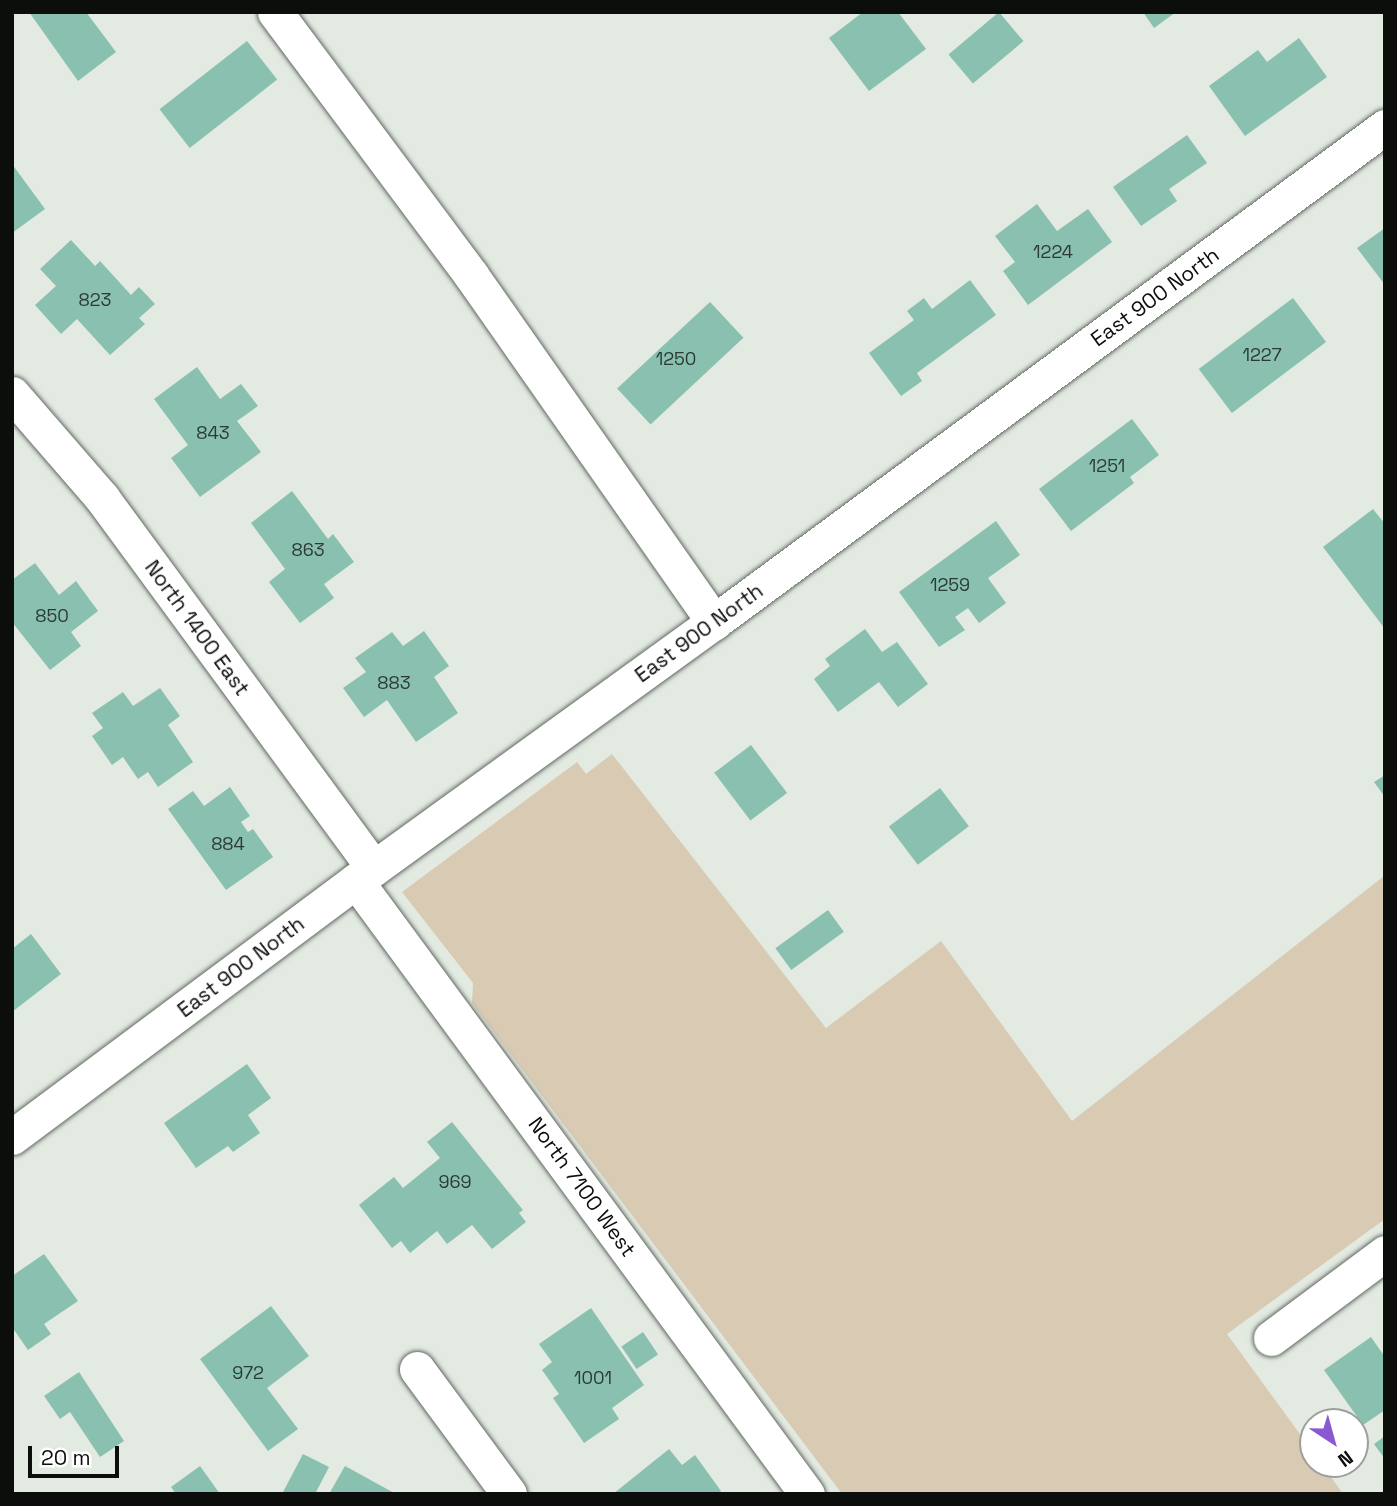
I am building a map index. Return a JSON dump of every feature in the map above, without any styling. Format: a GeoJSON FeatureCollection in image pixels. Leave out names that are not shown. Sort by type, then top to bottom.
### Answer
{"type":"FeatureCollection","features":[{"type":"Feature","properties":{"kind":"street"},"geometry":{"type":"LineString","coordinates":[[275,12],[471,275],[714,622]]}},
{"type":"Feature","properties":{"kind":"street","name":"East 900 North"},"geometry":{"type":"LineString","coordinates":[[12,1137],[365,874],[714,622],[1385,128]]}},
{"type":"Feature","properties":{"kind":"street","name":"North 1400 East"},"geometry":{"type":"LineString","coordinates":[[12,394],[102,498],[365,874]]}},
{"type":"Feature","properties":{"kind":"street","name":"North 7100 West"},"geometry":{"type":"LineString","coordinates":[[365,874],[807,1494]]}},
{"type":"Feature","properties":{"kind":"street"},"geometry":{"type":"LineString","coordinates":[[1271,1338],[1385,1253]]}},
{"type":"Feature","properties":{"kind":"street"},"geometry":{"type":"LineString","coordinates":[[417,1369],[509,1494]]}},
{"type":"Feature","properties":{"kind":"shaded area"},"geometry":{"type":"Polygon","coordinates":[[[612,754],[826,1028],[941,941],[1072,1121],[1384,876],[1385,1219],[1227,1334],[1299,1433],[1299,1478],[1332,1478],[1343,1494],[842,1494],[472,1003],[473,983],[402,892],[577,762],[586,774],[612,754]]]}},
{"type":"Feature","properties":{"kind":"building"},"geometry":{"type":"Polygon","coordinates":[[[29,12],[86,12],[116,52],[78,81],[29,12]]]}},
{"type":"Feature","properties":{"kind":"building"},"geometry":{"type":"Polygon","coordinates":[[[863,12],[898,12],[926,49],[869,91],[829,38],[863,12]]]}},
{"type":"Feature","properties":{"kind":"building"},"geometry":{"type":"Polygon","coordinates":[[[999,12],[1023,41],[973,84],[948,54],[999,12]]]}},
{"type":"Feature","properties":{"kind":"building"},"geometry":{"type":"Polygon","coordinates":[[[1143,12],[1176,12],[1154,28],[1143,12]]]}},
{"type":"Feature","properties":{"kind":"building"},"geometry":{"type":"Polygon","coordinates":[[[1299,38],[1327,77],[1245,136],[1209,86],[1258,50],[1267,62],[1299,38]]]}},
{"type":"Feature","properties":{"kind":"building"},"geometry":{"type":"Polygon","coordinates":[[[247,41],[277,80],[190,148],[160,109],[247,41]]]}},
{"type":"Feature","properties":{"kind":"building"},"geometry":{"type":"Polygon","coordinates":[[[1187,135],[1207,163],[1169,189],[1177,201],[1141,226],[1113,187],[1187,135]]]}},
{"type":"Feature","properties":{"kind":"building"},"geometry":{"type":"Polygon","coordinates":[[[12,164],[45,209],[12,233],[12,164]]]}},
{"type":"Feature","properties":{"kind":"building"},"geometry":{"type":"Polygon","coordinates":[[[1037,204],[1057,231],[1088,209],[1112,242],[1028,305],[1003,271],[1015,262],[995,236],[1037,204]]]}},
{"type":"Feature","properties":{"kind":"building"},"geometry":{"type":"Polygon","coordinates":[[[1385,228],[1385,285],[1357,248],[1385,228]]]}},
{"type":"Feature","properties":{"kind":"building"},"geometry":{"type":"Polygon","coordinates":[[[71,240],[95,266],[100,261],[131,295],[139,287],[155,304],[139,318],[145,324],[110,355],[77,319],[61,334],[35,305],[56,286],[40,269],[71,240]]]}},
{"type":"Feature","properties":{"kind":"building"},"geometry":{"type":"Polygon","coordinates":[[[970,280],[996,315],[917,373],[922,381],[901,396],[869,353],[914,320],[907,311],[924,298],[932,309],[970,280]]]}},
{"type":"Feature","properties":{"kind":"building"},"geometry":{"type":"Polygon","coordinates":[[[1293,298],[1326,342],[1232,413],[1199,369],[1293,298]]]}},
{"type":"Feature","properties":{"kind":"building"},"geometry":{"type":"Polygon","coordinates":[[[710,302],[743,338],[651,424],[617,389],[710,302]]]}},
{"type":"Feature","properties":{"kind":"building"},"geometry":{"type":"Polygon","coordinates":[[[197,367],[220,399],[241,384],[258,406],[237,421],[261,452],[200,497],[171,458],[188,445],[154,399],[197,367]]]}},
{"type":"Feature","properties":{"kind":"building"},"geometry":{"type":"Polygon","coordinates":[[[1132,419],[1159,455],[1130,477],[1134,483],[1071,531],[1039,489],[1132,419]]]}},
{"type":"Feature","properties":{"kind":"building"},"geometry":{"type":"Polygon","coordinates":[[[292,491],[328,539],[333,534],[354,562],[324,584],[334,598],[300,623],[269,582],[285,569],[251,523],[292,491]]]}},
{"type":"Feature","properties":{"kind":"building"},"geometry":{"type":"Polygon","coordinates":[[[1373,509],[1385,524],[1385,629],[1323,547],[1373,509]]]}},
{"type":"Feature","properties":{"kind":"building"},"geometry":{"type":"Polygon","coordinates":[[[996,521],[1020,555],[988,578],[1006,603],[979,623],[968,608],[955,617],[965,630],[939,647],[899,592],[996,521]]]}},
{"type":"Feature","properties":{"kind":"building"},"geometry":{"type":"Polygon","coordinates":[[[35,563],[59,595],[76,581],[98,611],[71,632],[81,646],[50,670],[12,622],[12,580],[35,563]]]}},
{"type":"Feature","properties":{"kind":"building"},"geometry":{"type":"Polygon","coordinates":[[[865,629],[882,652],[897,642],[928,684],[898,707],[879,682],[838,712],[814,679],[830,666],[825,659],[865,629]]]}},
{"type":"Feature","properties":{"kind":"building"},"geometry":{"type":"Polygon","coordinates":[[[424,631],[449,666],[434,677],[458,713],[416,742],[387,700],[364,717],[343,688],[366,672],[355,658],[392,632],[403,646],[424,631]]]}},
{"type":"Feature","properties":{"kind":"building"},"geometry":{"type":"Polygon","coordinates":[[[160,688],[180,716],[168,725],[193,762],[158,787],[148,772],[138,779],[123,757],[112,765],[92,736],[103,728],[92,713],[123,692],[133,706],[160,688]]]}},
{"type":"Feature","properties":{"kind":"building"},"geometry":{"type":"Polygon","coordinates":[[[751,745],[787,793],[750,821],[714,773],[751,745]]]}},
{"type":"Feature","properties":{"kind":"building"},"geometry":{"type":"Polygon","coordinates":[[[1385,775],[1385,797],[1374,782],[1385,775]]]}},
{"type":"Feature","properties":{"kind":"building"},"geometry":{"type":"Polygon","coordinates":[[[230,787],[250,816],[241,822],[248,832],[253,829],[273,857],[226,890],[168,809],[193,791],[204,806],[230,787]]]}},
{"type":"Feature","properties":{"kind":"building"},"geometry":{"type":"Polygon","coordinates":[[[940,788],[969,826],[918,865],[889,827],[940,788]]]}},
{"type":"Feature","properties":{"kind":"building"},"geometry":{"type":"Polygon","coordinates":[[[828,910],[844,932],[791,970],[775,948],[828,910]]]}},
{"type":"Feature","properties":{"kind":"building"},"geometry":{"type":"Polygon","coordinates":[[[31,934],[61,974],[12,1012],[12,949],[31,934]]]}},
{"type":"Feature","properties":{"kind":"building"},"geometry":{"type":"Polygon","coordinates":[[[247,1064],[271,1098],[248,1115],[260,1133],[233,1152],[228,1146],[196,1168],[164,1123],[247,1064]]]}},
{"type":"Feature","properties":{"kind":"building"},"geometry":{"type":"Polygon","coordinates":[[[452,1122],[523,1210],[519,1213],[526,1222],[492,1249],[472,1225],[447,1244],[437,1231],[410,1253],[401,1241],[392,1248],[359,1205],[394,1177],[403,1188],[440,1158],[427,1142],[452,1122]]]}},
{"type":"Feature","properties":{"kind":"building"},"geometry":{"type":"Polygon","coordinates":[[[44,1254],[78,1301],[44,1324],[51,1334],[28,1350],[12,1327],[12,1276],[44,1254]]]}},
{"type":"Feature","properties":{"kind":"building"},"geometry":{"type":"Polygon","coordinates":[[[271,1306],[309,1356],[267,1388],[298,1429],[268,1451],[200,1359],[271,1306]]]}},
{"type":"Feature","properties":{"kind":"building"},"geometry":{"type":"Polygon","coordinates":[[[591,1308],[644,1385],[612,1408],[619,1419],[584,1443],[553,1398],[559,1394],[542,1370],[552,1362],[539,1344],[591,1308]]]}},
{"type":"Feature","properties":{"kind":"building"},"geometry":{"type":"Polygon","coordinates":[[[643,1332],[658,1354],[637,1369],[621,1347],[643,1332]]]}},
{"type":"Feature","properties":{"kind":"building"},"geometry":{"type":"Polygon","coordinates":[[[1371,1337],[1385,1357],[1385,1410],[1369,1421],[1369,1408],[1351,1408],[1324,1370],[1371,1337]]]}},
{"type":"Feature","properties":{"kind":"building"},"geometry":{"type":"Polygon","coordinates":[[[79,1372],[124,1441],[100,1457],[70,1412],[60,1419],[44,1396],[79,1372]]]}},
{"type":"Feature","properties":{"kind":"building"},"geometry":{"type":"Polygon","coordinates":[[[1385,1436],[1385,1459],[1374,1444],[1385,1436]]]}},
{"type":"Feature","properties":{"kind":"building"},"geometry":{"type":"Polygon","coordinates":[[[669,1449],[682,1465],[695,1455],[721,1491],[717,1494],[613,1494],[669,1449]]]}},
{"type":"Feature","properties":{"kind":"building"},"geometry":{"type":"Polygon","coordinates":[[[303,1454],[329,1467],[315,1494],[282,1494],[303,1454]]]}},
{"type":"Feature","properties":{"kind":"building"},"geometry":{"type":"Polygon","coordinates":[[[200,1466],[220,1494],[176,1494],[171,1487],[200,1466]]]}},
{"type":"Feature","properties":{"kind":"building"},"geometry":{"type":"Polygon","coordinates":[[[345,1466],[396,1494],[329,1494],[345,1466]]]}}]}
